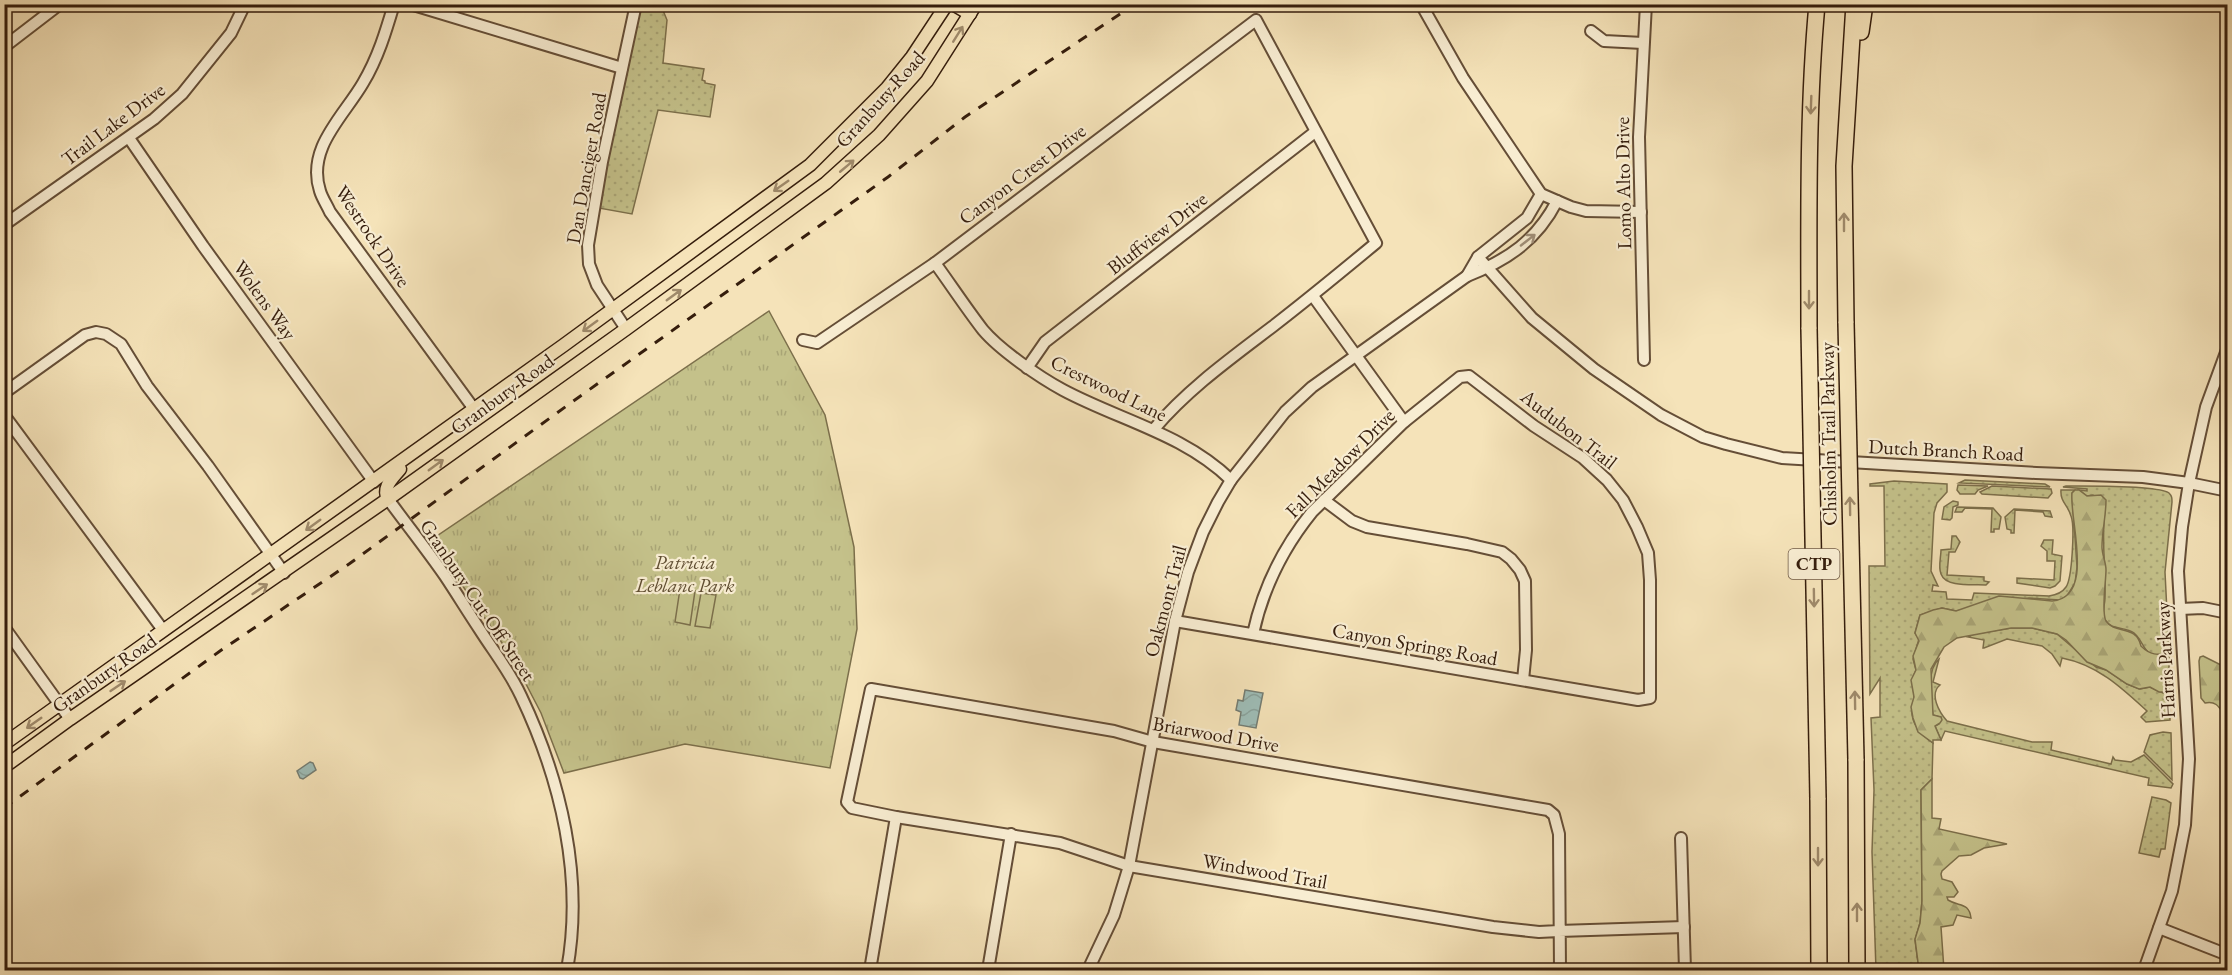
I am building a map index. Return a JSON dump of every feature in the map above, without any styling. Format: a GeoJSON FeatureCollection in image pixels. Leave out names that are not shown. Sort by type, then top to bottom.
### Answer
{"type":"FeatureCollection","features":[{"type":"Feature","properties":{"kind":"highway"},"geometry":{"type":"LineString","coordinates":[[1811,4],[1812,76]]}},
{"type":"Feature","properties":{"kind":"highway","name":"Chisholm Trail Parkway"},"geometry":{"type":"LineString","coordinates":[[1817,4],[1809,183],[1809,329],[1819,970]]}},
{"type":"Feature","properties":{"kind":"highway","name":"Chisholm Trail Parkway"},"geometry":{"type":"LineString","coordinates":[[1854,4],[1844,166],[1856,759],[1857,970]]}},
{"type":"Feature","properties":{"kind":"highway"},"geometry":{"type":"LineString","coordinates":[[1844,166],[1865,4]]}},
{"type":"Feature","properties":{"kind":"main road","name":"Granbury Road"},"geometry":{"type":"LineString","coordinates":[[4,744],[374,482],[810,165],[887,88],[912,57],[947,4]]}},
{"type":"Feature","properties":{"kind":"main road"},"geometry":{"type":"LineString","coordinates":[[953,4],[973,9]]}},
{"type":"Feature","properties":{"kind":"main road","name":"Granbury Road"},"geometry":{"type":"LineString","coordinates":[[4,767],[70,719],[284,573],[826,183],[871,143],[927,81],[973,9]]}},
{"type":"Feature","properties":{"kind":"main road"},"geometry":{"type":"LineString","coordinates":[[810,165],[826,183]]}},
{"type":"Feature","properties":{"kind":"main road"},"geometry":{"type":"LineString","coordinates":[[388,499],[385,493],[386,488],[412,454]]}},
{"type":"Feature","properties":{"kind":"main road"},"geometry":{"type":"LineString","coordinates":[[343,503],[374,495],[388,499]]}},
{"type":"Feature","properties":{"kind":"street"},"geometry":{"type":"LineString","coordinates":[[4,47],[60,4]]}},
{"type":"Feature","properties":{"kind":"street","name":"Trail Lake Drive"},"geometry":{"type":"LineString","coordinates":[[4,225],[129,138],[182,94],[231,33],[245,4]]}},
{"type":"Feature","properties":{"kind":"street","name":"Westrock Drive"},"geometry":{"type":"LineString","coordinates":[[394,4],[387,30],[368,73],[325,140],[318,155],[316,166],[320,190],[330,212],[474,409]]}},
{"type":"Feature","properties":{"kind":"street"},"geometry":{"type":"LineString","coordinates":[[410,4],[622,68]]}},
{"type":"Feature","properties":{"kind":"street","name":"Dan Danciger Road"},"geometry":{"type":"LineString","coordinates":[[626,329],[597,285],[589,264],[588,245],[602,162],[636,4]]}},
{"type":"Feature","properties":{"kind":"street"},"geometry":{"type":"LineString","coordinates":[[1421,4],[1463,78],[1541,194],[1586,211],[1641,212]]}},
{"type":"Feature","properties":{"kind":"street","name":"Lomo Alto Drive"},"geometry":{"type":"LineString","coordinates":[[1644,360],[1639,137],[1646,4]]}},
{"type":"Feature","properties":{"kind":"street","name":"Canyon Crest Drive"},"geometry":{"type":"LineString","coordinates":[[803,340],[817,343],[935,263],[1256,20],[1315,132]]}},
{"type":"Feature","properties":{"kind":"street"},"geometry":{"type":"LineString","coordinates":[[1591,31],[1604,41],[1643,43]]}},
{"type":"Feature","properties":{"kind":"street"},"geometry":{"type":"LineString","coordinates":[[1154,429],[1194,387],[1313,296],[1376,243],[1315,132]]}},
{"type":"Feature","properties":{"kind":"street","name":"Bluffview Drive"},"geometry":{"type":"LineString","coordinates":[[1027,368],[1046,342],[1315,132]]}},
{"type":"Feature","properties":{"kind":"street","name":"Wolens Way"},"geometry":{"type":"LineString","coordinates":[[129,138],[203,246],[374,482]]}},
{"type":"Feature","properties":{"kind":"street","name":"Oakmont Trail"},"geometry":{"type":"LineString","coordinates":[[1467,276],[1478,257],[1527,218],[1541,194]]}},
{"type":"Feature","properties":{"kind":"street","name":"Oakmont Trail"},"geometry":{"type":"LineString","coordinates":[[1088,970],[1114,915],[1129,866],[1175,621],[1188,572],[1203,532],[1231,480],[1285,412],[1312,387],[1467,276],[1488,268],[1506,257],[1538,232],[1547,221],[1557,201]]}},
{"type":"Feature","properties":{"kind":"street","name":"Dutch Branch Road"},"geometry":{"type":"LineString","coordinates":[[1478,257],[1532,318],[1594,369],[1662,415],[1703,436],[1726,444],[1782,458],[2036,474],[2143,477],[2188,483],[2228,492]]}},
{"type":"Feature","properties":{"kind":"street","name":"Crestwood Lane"},"geometry":{"type":"LineString","coordinates":[[935,263],[984,332],[1027,368],[1064,390],[1154,429],[1209,461],[1231,480]]}},
{"type":"Feature","properties":{"kind":"street"},"geometry":{"type":"LineString","coordinates":[[1313,296],[1404,422]]}},
{"type":"Feature","properties":{"kind":"street"},"geometry":{"type":"LineString","coordinates":[[4,393],[85,335],[96,332],[106,334],[121,344],[147,386],[208,466],[284,573]]}},
{"type":"Feature","properties":{"kind":"street","name":"Harris Parkway"},"geometry":{"type":"LineString","coordinates":[[2144,970],[2178,869],[2188,802],[2189,759],[2178,571],[2181,527],[2188,483],[2206,407],[2228,346]]}},
{"type":"Feature","properties":{"kind":"street","name":"Fall Meadow Drive"},"geometry":{"type":"LineString","coordinates":[[1253,634],[1263,596],[1280,558],[1301,525],[1404,422],[1460,377],[1469,376]]}},
{"type":"Feature","properties":{"kind":"street","name":"Audubon Trail"},"geometry":{"type":"LineString","coordinates":[[1469,376],[1534,426],[1583,458],[1608,480],[1628,509],[1648,553],[1650,698]]}},
{"type":"Feature","properties":{"kind":"street"},"geometry":{"type":"LineString","coordinates":[[4,414],[163,630]]}},
{"type":"Feature","properties":{"kind":"street","name":"Granbury Cut Off Street"},"geometry":{"type":"LineString","coordinates":[[388,499],[445,576],[501,661],[521,696],[542,748],[557,791],[570,862],[573,892],[567,970]]}},
{"type":"Feature","properties":{"kind":"street"},"geometry":{"type":"LineString","coordinates":[[1324,500],[1352,520],[1367,527],[1467,544],[1502,552],[1511,559],[1525,581],[1526,650],[1523,680]]}},
{"type":"Feature","properties":{"kind":"street"},"geometry":{"type":"LineString","coordinates":[[2180,609],[2203,608],[2228,613]]}},
{"type":"Feature","properties":{"kind":"street","name":"Canyon Springs Road"},"geometry":{"type":"LineString","coordinates":[[1175,621],[1638,699],[1650,698]]}},
{"type":"Feature","properties":{"kind":"street"},"geometry":{"type":"LineString","coordinates":[[4,627],[70,719]]}},
{"type":"Feature","properties":{"kind":"street","name":"Briarwood Drive"},"geometry":{"type":"LineString","coordinates":[[847,802],[871,689],[1114,731],[1153,742],[1534,807],[1548,810],[1554,815],[1559,834],[1559,931]]}},
{"type":"Feature","properties":{"kind":"street","name":"Windwood Trail"},"geometry":{"type":"LineString","coordinates":[[847,802],[852,808],[896,817],[1011,834],[1073,846],[1129,866],[1493,927],[1539,932],[1684,927]]}},
{"type":"Feature","properties":{"kind":"street"},"geometry":{"type":"LineString","coordinates":[[870,970],[896,817]]}},
{"type":"Feature","properties":{"kind":"street"},"geometry":{"type":"LineString","coordinates":[[988,970],[1011,834]]}},
{"type":"Feature","properties":{"kind":"street"},"geometry":{"type":"LineString","coordinates":[[1681,838],[1685,970]]}},
{"type":"Feature","properties":{"kind":"street"},"geometry":{"type":"LineString","coordinates":[[2159,928],[2228,955]]}},
{"type":"Feature","properties":{"kind":"street"},"geometry":{"type":"LineString","coordinates":[[1559,931],[1560,970]]}},
{"type":"Feature","properties":{"kind":"green space"},"geometry":{"type":"Polygon","coordinates":[[[636,5],[662,8],[667,20],[663,63],[704,69],[702,80],[715,85],[710,117],[658,110],[632,214],[593,207],[636,5]]]}},
{"type":"Feature","properties":{"kind":"green space","name":"Patricia Leblanc Park"},"geometry":{"type":"Polygon","coordinates":[[[769,311],[825,415],[854,547],[857,629],[830,768],[685,744],[564,773],[541,713],[513,659],[431,540],[769,311]]]}},
{"type":"Feature","properties":{"kind":"green space"},"geometry":{"type":"Polygon","coordinates":[[[1965,480],[2045,484],[2050,487],[1959,483],[1965,480]]]}},
{"type":"Feature","properties":{"kind":"green space"},"geometry":{"type":"Polygon","coordinates":[[[1894,481],[1947,484],[1947,492],[1937,503],[1934,513],[1931,571],[1938,586],[1933,585],[1932,591],[1946,592],[1947,599],[1972,600],[1974,593],[2049,596],[2063,591],[2070,574],[2073,530],[2070,512],[2062,498],[2061,490],[2075,490],[2072,493],[2077,567],[2075,583],[2067,596],[2060,600],[2029,598],[1956,611],[1942,608],[1920,615],[1915,633],[1919,639],[1913,659],[1916,670],[1912,681],[1914,698],[1912,713],[1917,728],[1933,743],[1932,779],[1921,790],[1922,901],[1920,923],[1915,940],[1919,970],[1876,970],[1871,718],[1880,717],[1880,678],[1870,694],[1869,566],[1885,566],[1884,486],[1870,486],[1870,484],[1894,481]]]}},
{"type":"Feature","properties":{"kind":"green space"},"geometry":{"type":"Polygon","coordinates":[[[1958,485],[1988,486],[1978,490],[1975,494],[1960,494],[1957,490],[1958,485]]]}},
{"type":"Feature","properties":{"kind":"green space"},"geometry":{"type":"Polygon","coordinates":[[[1992,486],[2051,489],[2052,493],[2048,498],[1982,494],[1980,492],[1992,486]]]}},
{"type":"Feature","properties":{"kind":"green space"},"geometry":{"type":"Polygon","coordinates":[[[2119,486],[2162,490],[2171,495],[2165,572],[2169,652],[2160,655],[2149,653],[2134,633],[2111,626],[2105,620],[2103,612],[2105,598],[2103,532],[2105,510],[2093,495],[2087,496],[2079,490],[2087,491],[2087,489],[2063,487],[2119,486]]]}},
{"type":"Feature","properties":{"kind":"green space"},"geometry":{"type":"Polygon","coordinates":[[[2075,490],[2087,496],[2101,495],[2106,500],[2102,547],[2106,570],[2104,604],[2106,621],[2115,628],[2135,635],[2141,646],[2151,653],[2169,652],[2169,692],[2159,692],[2150,687],[2139,689],[2127,684],[2106,670],[2087,662],[2057,634],[2032,628],[2011,628],[1957,638],[1944,647],[1931,669],[1933,715],[1941,717],[1942,720],[1935,726],[1941,740],[1933,740],[1933,743],[1918,732],[1911,707],[1914,697],[1911,680],[1916,670],[1913,656],[1919,641],[1915,633],[1920,615],[1942,608],[1956,611],[1999,596],[2052,601],[2065,597],[2073,587],[2077,573],[2072,505],[2072,493],[2075,490]]]}},
{"type":"Feature","properties":{"kind":"green space"},"geometry":{"type":"Polygon","coordinates":[[[1953,501],[1958,502],[1958,505],[1953,507],[1952,518],[1942,519],[1944,507],[1953,501]]]}},
{"type":"Feature","properties":{"kind":"green space"},"geometry":{"type":"Polygon","coordinates":[[[1957,507],[1993,508],[2001,517],[1999,529],[1991,532],[1992,509],[1965,508],[1962,512],[1955,512],[1957,507]]]}},
{"type":"Feature","properties":{"kind":"green space"},"geometry":{"type":"Polygon","coordinates":[[[2014,509],[2050,511],[2052,517],[2045,516],[2043,512],[2015,510],[2014,533],[2011,533],[2011,530],[2007,529],[2005,517],[2014,509]]]}},
{"type":"Feature","properties":{"kind":"green space"},"geometry":{"type":"Polygon","coordinates":[[[1952,536],[1956,536],[1960,542],[1955,552],[1949,552],[1947,575],[1984,577],[1984,581],[1989,582],[1986,585],[1954,583],[1941,574],[1941,550],[1951,549],[1952,536]]]}},
{"type":"Feature","properties":{"kind":"green space"},"geometry":{"type":"Polygon","coordinates":[[[2044,540],[2053,540],[2052,554],[2062,556],[2060,581],[2050,588],[2017,583],[2017,578],[2054,580],[2055,561],[2047,561],[2047,551],[2041,546],[2044,540]]]}},
{"type":"Feature","properties":{"kind":"green space"},"geometry":{"type":"Polygon","coordinates":[[[680,589],[695,591],[690,625],[675,622],[680,589]]]}},
{"type":"Feature","properties":{"kind":"green space"},"geometry":{"type":"Polygon","coordinates":[[[701,593],[716,595],[710,628],[695,626],[701,593]]]}},
{"type":"Feature","properties":{"kind":"green space"},"geometry":{"type":"Polygon","coordinates":[[[2011,628],[2032,628],[2057,634],[2096,667],[2106,670],[2127,684],[2140,689],[2150,687],[2163,693],[2169,692],[2170,720],[2146,722],[2141,717],[2147,711],[2109,678],[2075,661],[2062,658],[2060,666],[2052,654],[2042,646],[2007,639],[1983,648],[1984,640],[1968,637],[2011,628]]]}},
{"type":"Feature","properties":{"kind":"green space"},"geometry":{"type":"Polygon","coordinates":[[[2203,656],[2227,668],[2227,719],[2219,707],[2210,702],[2205,703],[2201,698],[2199,661],[2203,656]]]}},
{"type":"Feature","properties":{"kind":"green space"},"geometry":{"type":"Polygon","coordinates":[[[1939,659],[1933,682],[1940,685],[1935,698],[1938,708],[1947,721],[2032,742],[2052,742],[2051,750],[2111,764],[2113,757],[2115,760],[2131,762],[2144,755],[2173,784],[2171,788],[2148,785],[2149,778],[1945,731],[1941,740],[1935,726],[1939,724],[1940,717],[1933,715],[1930,685],[1932,670],[1939,659]]]}},
{"type":"Feature","properties":{"kind":"green space"},"geometry":{"type":"Polygon","coordinates":[[[2171,733],[2172,780],[2144,752],[2150,735],[2171,733]]]}},
{"type":"Feature","properties":{"kind":"green space"},"geometry":{"type":"Polygon","coordinates":[[[1932,779],[1932,818],[1941,819],[1939,829],[2007,844],[1984,848],[1971,855],[1959,856],[1942,871],[1942,879],[1952,882],[1958,892],[1954,897],[1947,897],[1948,900],[1966,907],[1971,918],[1957,915],[1953,925],[1941,927],[1944,970],[1919,970],[1915,939],[1920,923],[1922,901],[1921,790],[1932,779]]]}},
{"type":"Feature","properties":{"kind":"green space"},"geometry":{"type":"Polygon","coordinates":[[[2152,797],[2171,803],[2165,849],[2161,849],[2159,857],[2139,853],[2152,797]]]}},
{"type":"Feature","properties":{"kind":"water"},"geometry":{"type":"Polygon","coordinates":[[[1245,690],[1263,693],[1256,728],[1239,725],[1241,712],[1236,710],[1238,700],[1243,701],[1245,690]]]}},
{"type":"Feature","properties":{"kind":"water"},"geometry":{"type":"Polygon","coordinates":[[[310,762],[316,770],[303,779],[300,778],[297,771],[310,762]]]}},
{"type":"Feature","properties":{"kind":"railway"},"geometry":{"type":"LineString","coordinates":[[4,808],[220,651],[349,564],[888,177],[965,117],[1135,4]]}}]}
